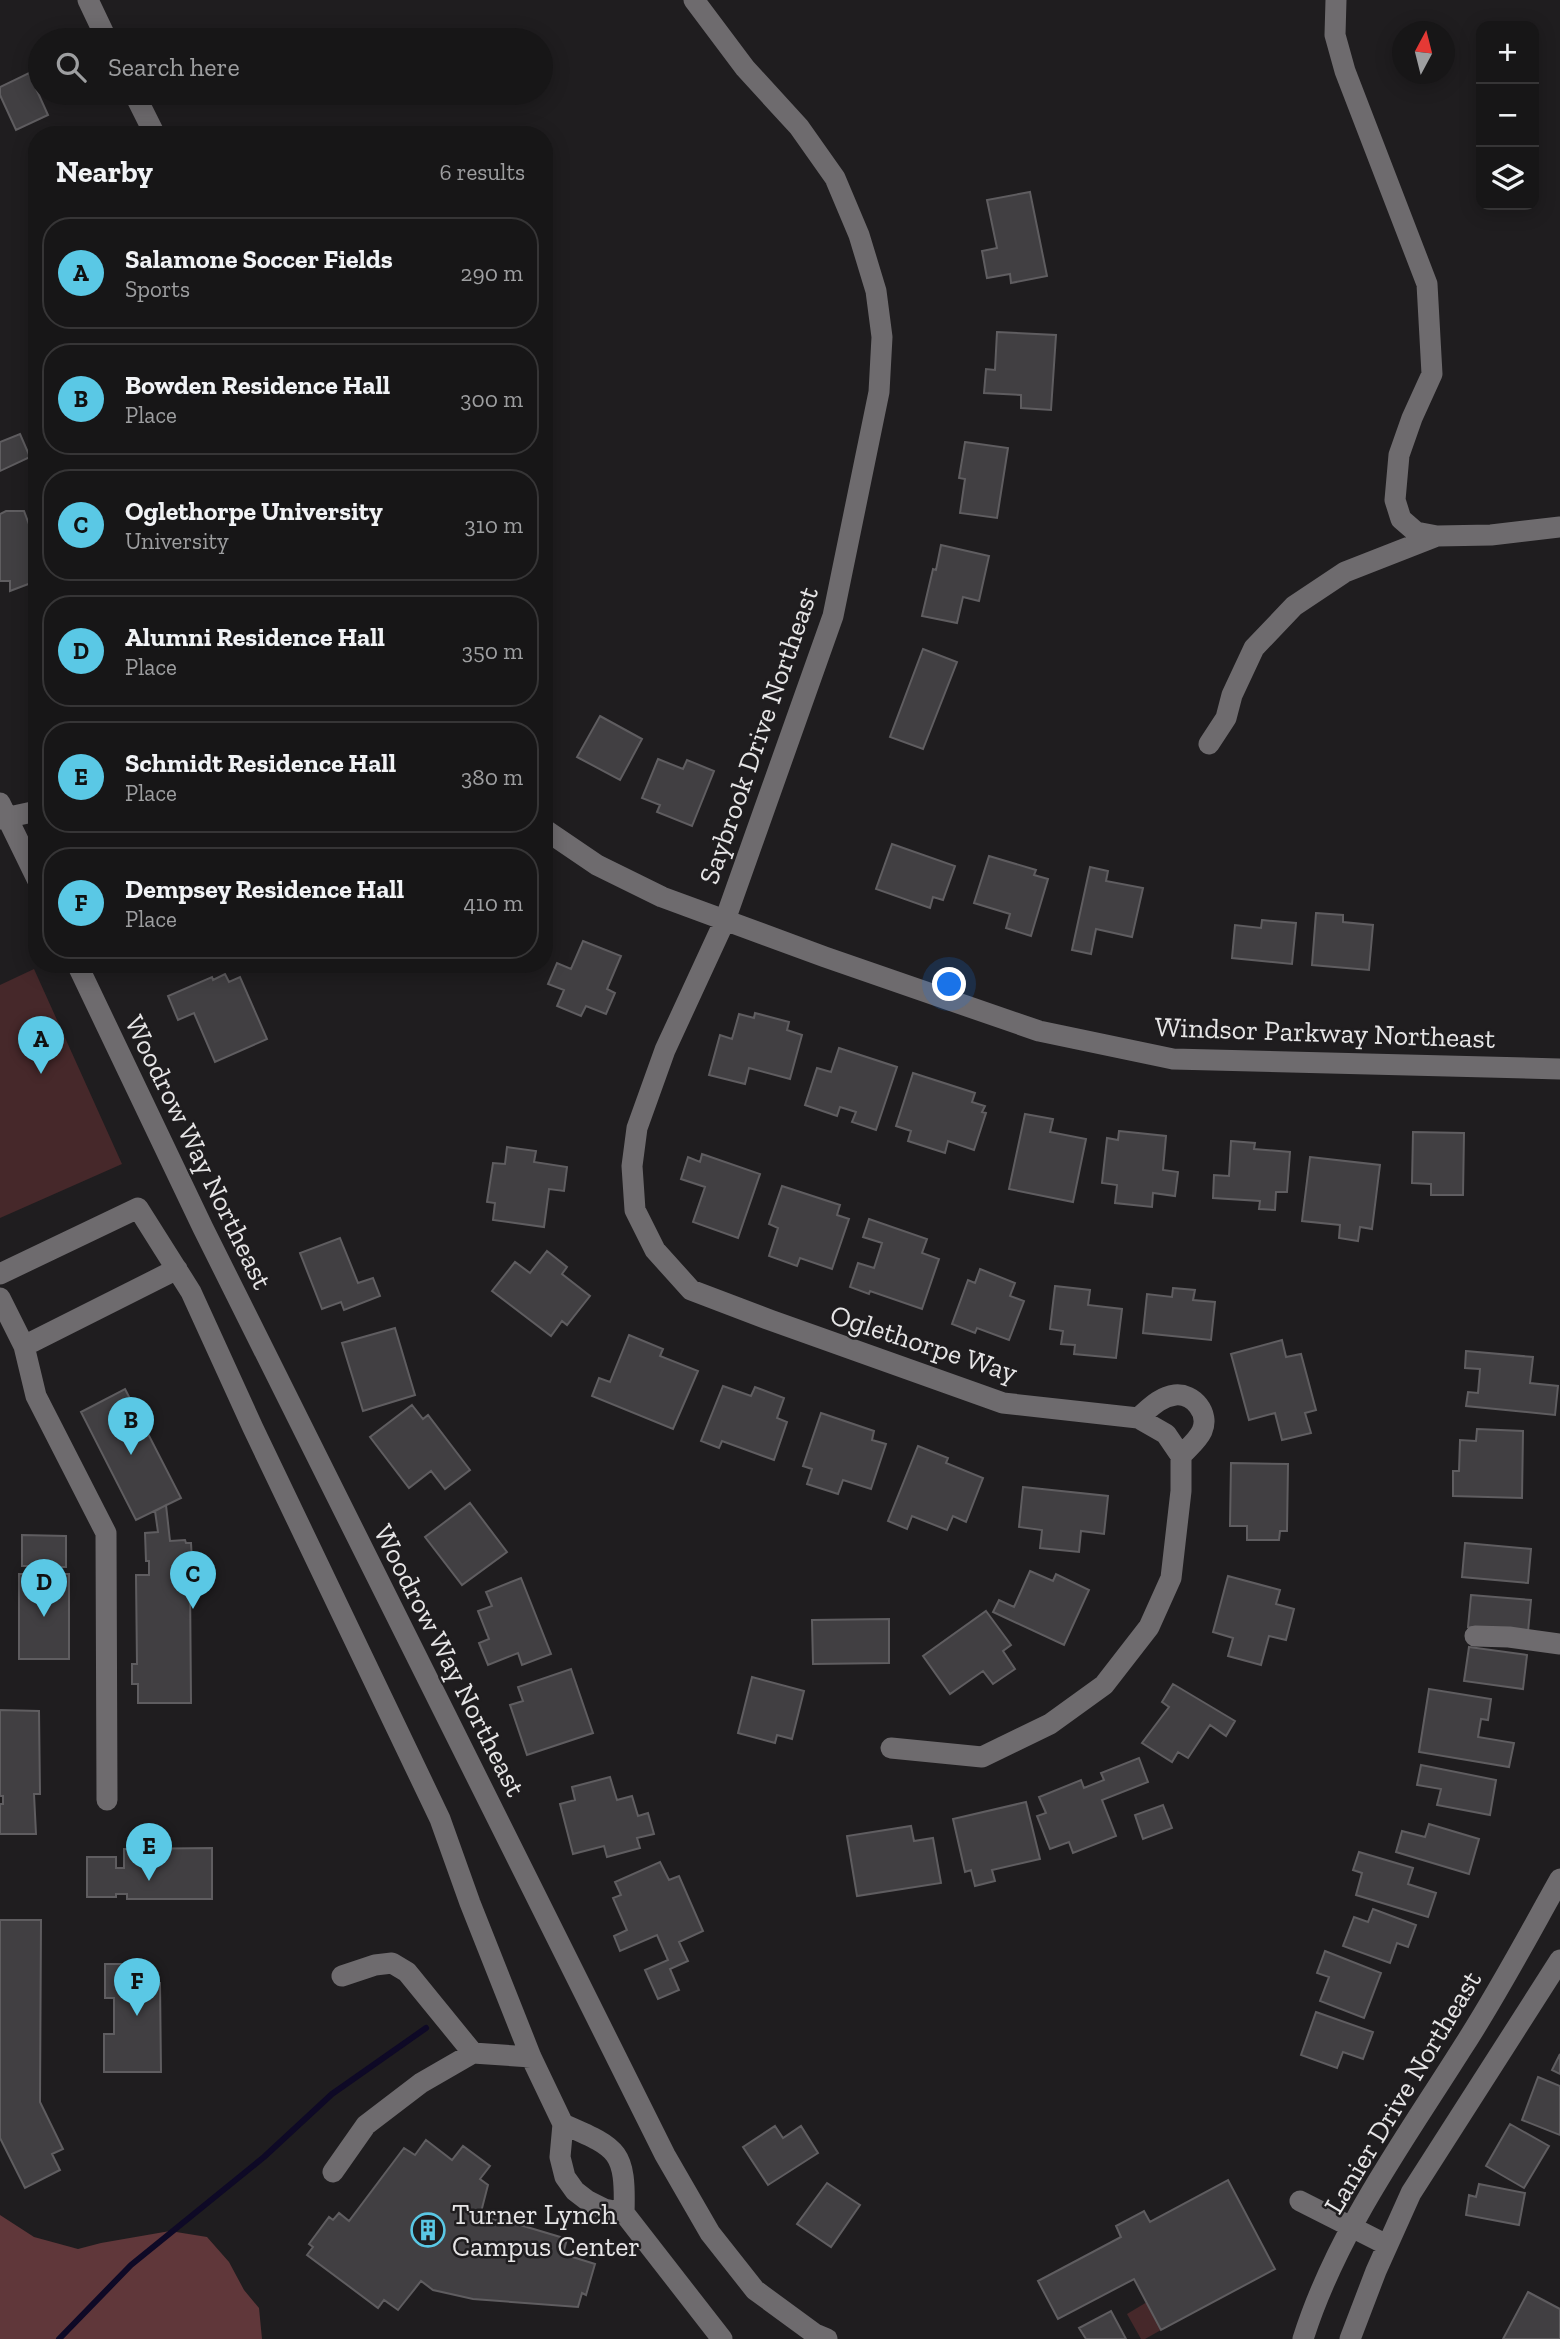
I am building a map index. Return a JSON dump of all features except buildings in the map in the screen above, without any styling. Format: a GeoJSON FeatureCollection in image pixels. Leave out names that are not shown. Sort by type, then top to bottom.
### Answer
{"type":"FeatureCollection","features":[{"type":"Feature","properties":{"kind":"street"},"geometry":{"type":"LineString","coordinates":[[88,0],[101,28]]}},
{"type":"Feature","properties":{"kind":"street","name":"Saybrook Drive Northeast"},"geometry":{"type":"LineString","coordinates":[[694,0],[745,68],[799,127],[835,178],[859,235],[876,291],[882,337],[879,393],[833,616],[725,920]]}},
{"type":"Feature","properties":{"kind":"street"},"geometry":{"type":"LineString","coordinates":[[1336,0],[1335,34],[1345,71],[1427,284],[1432,373],[1399,455],[1395,500],[1401,519],[1416,532],[1437,536],[1491,535],[1560,527]]}},
{"type":"Feature","properties":{"kind":"street"},"geometry":{"type":"LineString","coordinates":[[140,105],[150,126]]}},
{"type":"Feature","properties":{"kind":"street"},"geometry":{"type":"LineString","coordinates":[[1209,744],[1226,718],[1232,695],[1254,648],[1294,606],[1345,572],[1437,536]]}},
{"type":"Feature","properties":{"kind":"street"},"geometry":{"type":"LineString","coordinates":[[28,812],[3,813],[28,862]]}},
{"type":"Feature","properties":{"kind":"street","name":"Windsor Parkway Northeast"},"geometry":{"type":"LineString","coordinates":[[553,835],[608,870],[662,897],[1039,1031],[1173,1059],[1560,1069]]}},
{"type":"Feature","properties":{"kind":"street","name":"Oglethorpe Way"},"geometry":{"type":"LineString","coordinates":[[725,920],[665,1050],[637,1128],[632,1166],[635,1209],[655,1250],[691,1290],[1003,1403],[1138,1418],[1166,1434],[1181,1456]]}},
{"type":"Feature","properties":{"kind":"street","name":"Woodrow Way Northeast"},"geometry":{"type":"LineString","coordinates":[[81,973],[209,1241],[665,2155],[710,2233],[755,2290],[818,2337]]}},
{"type":"Feature","properties":{"kind":"street"},"geometry":{"type":"LineString","coordinates":[[0,1274],[138,1208],[191,1292],[258,1440],[440,1819],[531,2057],[563,2124],[560,2158],[565,2177],[575,2191],[588,2201],[604,2209],[624,2213]]}},
{"type":"Feature","properties":{"kind":"street"},"geometry":{"type":"LineString","coordinates":[[24,1346],[177,1269]]}},
{"type":"Feature","properties":{"kind":"street"},"geometry":{"type":"LineString","coordinates":[[0,1298],[24,1346],[36,1396],[106,1533],[107,1800]]}},
{"type":"Feature","properties":{"kind":"street"},"geometry":{"type":"LineString","coordinates":[[891,1748],[982,1757],[1050,1724],[1104,1685],[1149,1627],[1171,1578],[1181,1491],[1181,1456],[1202,1431],[1205,1417],[1199,1405],[1187,1396],[1176,1395],[1160,1399],[1138,1418]]}},
{"type":"Feature","properties":{"kind":"street"},"geometry":{"type":"LineString","coordinates":[[1475,1636],[1509,1637],[1560,1644]]}},
{"type":"Feature","properties":{"kind":"street","name":"Lanier Drive Northeast"},"geometry":{"type":"LineString","coordinates":[[1303,2339],[1352,2227],[1416,2118],[1460,2053],[1560,1879]]}},
{"type":"Feature","properties":{"kind":"street"},"geometry":{"type":"LineString","coordinates":[[1350,2339],[1411,2193],[1560,1960]]}},
{"type":"Feature","properties":{"kind":"street"},"geometry":{"type":"LineString","coordinates":[[342,1976],[375,1965],[392,1964],[407,1972],[473,2053]]}},
{"type":"Feature","properties":{"kind":"street"},"geometry":{"type":"LineString","coordinates":[[333,2172],[366,2125],[421,2084],[473,2053],[531,2057]]}},
{"type":"Feature","properties":{"kind":"street"},"geometry":{"type":"LineString","coordinates":[[1460,2053],[1491,2066]]}},
{"type":"Feature","properties":{"kind":"street"},"geometry":{"type":"LineString","coordinates":[[563,2124],[614,2150],[621,2164],[625,2189],[624,2213],[722,2339]]}},
{"type":"Feature","properties":{"kind":"street"},"geometry":{"type":"LineString","coordinates":[[1300,2201],[1387,2245]]}},
{"type":"Feature","properties":{"kind":"shaded area"},"geometry":{"type":"Polygon","coordinates":[[[28,972],[36,973],[122,1164],[0,1218],[0,985],[28,972]]]}},
{"type":"Feature","properties":{"kind":"shaded area"},"geometry":{"type":"Polygon","coordinates":[[[0,2215],[34,2237],[78,2249],[170,2231],[207,2237],[229,2262],[244,2290],[259,2308],[262,2339],[0,2339],[0,2215]]]}},
{"type":"Feature","properties":{"kind":"shaded area"},"geometry":{"type":"Polygon","coordinates":[[[1147,2302],[1161,2330],[1141,2339],[1127,2314],[1147,2302]]]}},
{"type":"Feature","properties":{"kind":"waterway"},"geometry":{"type":"LineString","coordinates":[[59,2339],[131,2265],[264,2157],[332,2094],[426,2028]]}},
{"type":"Feature","properties":{"kind":"place","name":"Salamone Soccer Fields"},"geometry":{"type":"Point","coordinates":[41,1074]}},
{"type":"Feature","properties":{"kind":"place","name":"Bowden Residence Hall"},"geometry":{"type":"Point","coordinates":[131,1455]}},
{"type":"Feature","properties":{"kind":"place","name":"Oglethorpe University"},"geometry":{"type":"Point","coordinates":[193,1609]}},
{"type":"Feature","properties":{"kind":"place","name":"Alumni Residence Hall"},"geometry":{"type":"Point","coordinates":[44,1617]}},
{"type":"Feature","properties":{"kind":"place","name":"Schmidt Residence Hall"},"geometry":{"type":"Point","coordinates":[149,1881]}},
{"type":"Feature","properties":{"kind":"place","name":"Dempsey Residence Hall"},"geometry":{"type":"Point","coordinates":[137,2016]}},
{"type":"Feature","properties":{"kind":"place","name":"Turner Lynch Campus Center"},"geometry":{"type":"Point","coordinates":[428,2230]}}]}
